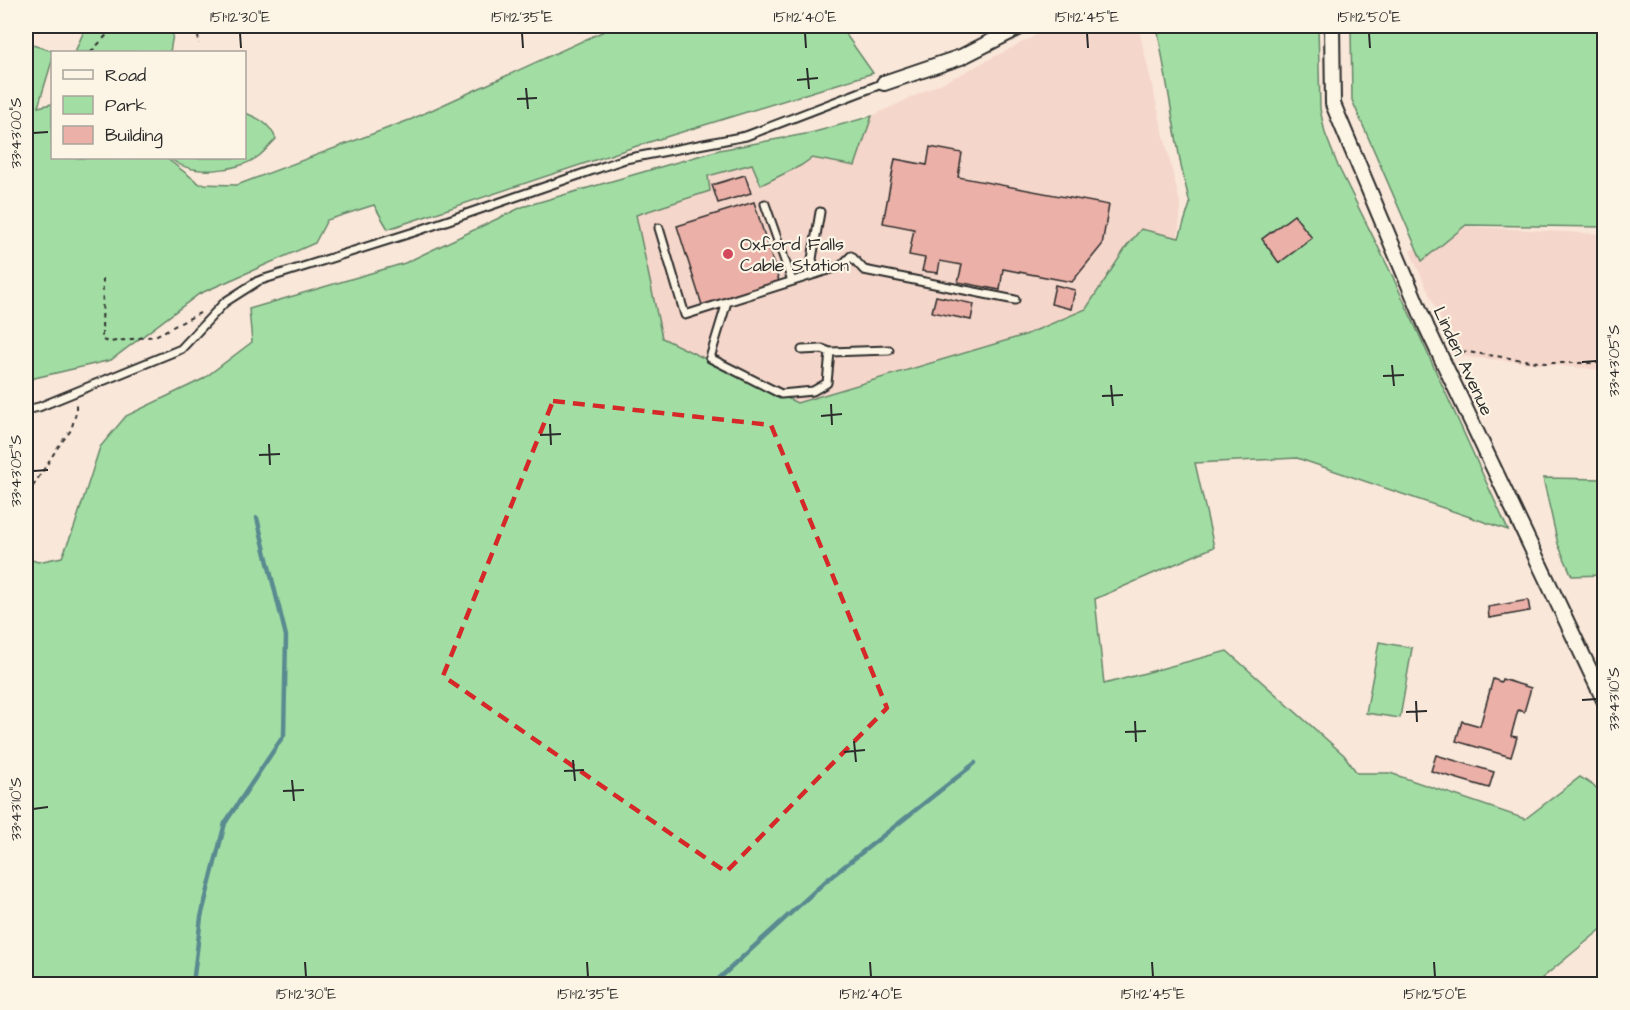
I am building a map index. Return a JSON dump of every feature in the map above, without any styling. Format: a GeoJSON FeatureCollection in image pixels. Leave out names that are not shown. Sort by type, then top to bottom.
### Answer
{"type":"FeatureCollection","features":[{"type":"Feature","properties":{"kind":"street"},"geometry":{"type":"LineString","coordinates":[[884,83],[960,57],[1022,26]]}},
{"type":"Feature","properties":{"kind":"street","name":"Linden Avenue"},"geometry":{"type":"LineString","coordinates":[[1332,26],[1333,105],[1436,347],[1605,700]]}},
{"type":"Feature","properties":{"kind":"lane"},"geometry":{"type":"LineString","coordinates":[[26,410],[39,407],[181,349],[225,302],[258,281],[414,232],[625,159],[746,136],[884,83]]}},
{"type":"Feature","properties":{"kind":"lane"},"geometry":{"type":"LineString","coordinates":[[765,204],[792,281]]}},
{"type":"Feature","properties":{"kind":"lane"},"geometry":{"type":"LineString","coordinates":[[816,274],[812,259],[820,212]]}},
{"type":"Feature","properties":{"kind":"lane"},"geometry":{"type":"LineString","coordinates":[[659,228],[685,315],[841,266],[852,256],[864,270],[1015,300]]}},
{"type":"Feature","properties":{"kind":"lane"},"geometry":{"type":"LineString","coordinates":[[727,302],[710,358],[781,394],[813,391],[827,383],[830,352]]}},
{"type":"Feature","properties":{"kind":"lane"},"geometry":{"type":"LineString","coordinates":[[802,350],[822,349],[830,352],[889,350]]}},
{"type":"Feature","properties":{"kind":"path"},"geometry":{"type":"LineString","coordinates":[[92,51],[115,26]]}},
{"type":"Feature","properties":{"kind":"path"},"geometry":{"type":"LineString","coordinates":[[174,26],[179,30]]}},
{"type":"Feature","properties":{"kind":"path"},"geometry":{"type":"LineString","coordinates":[[197,26],[199,44]]}},
{"type":"Feature","properties":{"kind":"path"},"geometry":{"type":"LineString","coordinates":[[104,279],[102,340],[109,342],[155,336],[191,316],[225,302]]}},
{"type":"Feature","properties":{"kind":"path"},"geometry":{"type":"LineString","coordinates":[[1436,347],[1545,363],[1605,363]]}},
{"type":"Feature","properties":{"kind":"path"},"geometry":{"type":"LineString","coordinates":[[28,494],[71,430],[76,413],[76,392]]}},
{"type":"Feature","properties":{"kind":"highlighted area"},"geometry":{"type":"Polygon","coordinates":[[[553,401],[771,425],[887,708],[726,872],[443,676],[553,401]]]}},
{"type":"Feature","properties":{"kind":"shaded area"},"geometry":{"type":"Polygon","coordinates":[[[1054,26],[1138,26],[1181,208],[1176,253],[1127,246],[1086,309],[1025,335],[797,403],[662,338],[635,215],[710,191],[708,176],[753,164],[761,185],[812,158],[855,166],[872,116],[1054,26]]]}},
{"type":"Feature","properties":{"kind":"shaded area"},"geometry":{"type":"Polygon","coordinates":[[[1459,226],[1599,234],[1604,237],[1604,370],[1457,356],[1410,251],[1459,226]]]}},
{"type":"Feature","properties":{"kind":"green space"},"geometry":{"type":"Polygon","coordinates":[[[86,26],[182,26],[173,34],[170,51],[75,51],[86,26]]]}},
{"type":"Feature","properties":{"kind":"green space"},"geometry":{"type":"Polygon","coordinates":[[[615,26],[840,26],[873,73],[643,144],[388,229],[374,205],[327,220],[315,243],[199,294],[111,360],[26,380],[26,43],[53,51],[38,107],[51,104],[51,159],[167,159],[200,184],[237,185],[412,119],[615,26]]]}},
{"type":"Feature","properties":{"kind":"green space"},"geometry":{"type":"Polygon","coordinates":[[[1157,26],[1318,26],[1320,109],[1325,133],[1338,166],[1392,275],[1508,530],[1297,458],[1195,463],[1214,547],[1095,599],[1104,684],[1227,651],[1344,755],[1357,773],[1390,773],[1525,819],[1580,777],[1604,793],[1604,927],[1535,984],[26,984],[26,558],[38,562],[62,557],[74,528],[100,447],[126,416],[203,379],[252,342],[249,309],[405,263],[522,207],[719,150],[811,133],[872,116],[855,166],[812,158],[761,185],[752,164],[708,176],[710,191],[636,215],[662,338],[797,403],[1025,335],[1086,309],[1127,246],[1141,229],[1179,238],[1190,204],[1181,166],[1157,26]]]}},
{"type":"Feature","properties":{"kind":"green space"},"geometry":{"type":"Polygon","coordinates":[[[1351,26],[1604,26],[1604,227],[1466,225],[1422,261],[1352,100],[1351,26]]]}},
{"type":"Feature","properties":{"kind":"green space"},"geometry":{"type":"Polygon","coordinates":[[[246,113],[264,122],[276,139],[259,156],[239,166],[201,170],[179,164],[172,159],[246,159],[246,113]]]}},
{"type":"Feature","properties":{"kind":"green space"},"geometry":{"type":"Polygon","coordinates":[[[1543,478],[1604,479],[1604,575],[1572,576],[1558,544],[1543,478]]]}},
{"type":"Feature","properties":{"kind":"green space"},"geometry":{"type":"Polygon","coordinates":[[[1379,642],[1412,648],[1400,718],[1366,713],[1379,642]]]}},
{"type":"Feature","properties":{"kind":"building"},"geometry":{"type":"Polygon","coordinates":[[[930,147],[962,153],[958,177],[1109,205],[1102,245],[1072,282],[1003,269],[1000,290],[958,282],[962,265],[940,261],[938,273],[922,271],[925,258],[909,255],[914,229],[883,223],[895,159],[927,165],[930,147]]]}},
{"type":"Feature","properties":{"kind":"building"},"geometry":{"type":"Polygon","coordinates":[[[745,175],[751,193],[718,203],[712,185],[745,175]]]}},
{"type":"Feature","properties":{"kind":"building","name":"Oxford Falls Cable Station"},"geometry":{"type":"Polygon","coordinates":[[[754,202],[779,281],[702,305],[677,226],[754,202]]]}},
{"type":"Feature","properties":{"kind":"building"},"geometry":{"type":"Polygon","coordinates":[[[1294,215],[1312,238],[1279,263],[1262,239],[1294,215]]]}},
{"type":"Feature","properties":{"kind":"building"},"geometry":{"type":"Polygon","coordinates":[[[1055,285],[1075,290],[1071,309],[1051,304],[1055,285]]]}},
{"type":"Feature","properties":{"kind":"building"},"geometry":{"type":"Polygon","coordinates":[[[936,296],[974,304],[971,320],[932,312],[936,296]]]}},
{"type":"Feature","properties":{"kind":"building"},"geometry":{"type":"Polygon","coordinates":[[[1528,600],[1530,611],[1489,618],[1488,607],[1528,600]]]}},
{"type":"Feature","properties":{"kind":"building"},"geometry":{"type":"Polygon","coordinates":[[[1493,679],[1501,682],[1502,679],[1531,688],[1524,712],[1518,710],[1511,736],[1517,737],[1511,757],[1456,741],[1462,721],[1480,726],[1493,679]]]}},
{"type":"Feature","properties":{"kind":"building"},"geometry":{"type":"Polygon","coordinates":[[[1436,755],[1494,772],[1489,788],[1431,771],[1436,755]]]}},
{"type":"Feature","properties":{"kind":"waterway"},"geometry":{"type":"LineString","coordinates":[[193,984],[201,917],[225,823],[284,735],[286,636],[257,518]]}},
{"type":"Feature","properties":{"kind":"waterway"},"geometry":{"type":"LineString","coordinates":[[713,984],[827,880],[975,763]]}},
{"type":"Feature","properties":{"kind":"place","name":"Oxford Falls Cable Station"},"geometry":{"type":"Point","coordinates":[728,254]}}]}
